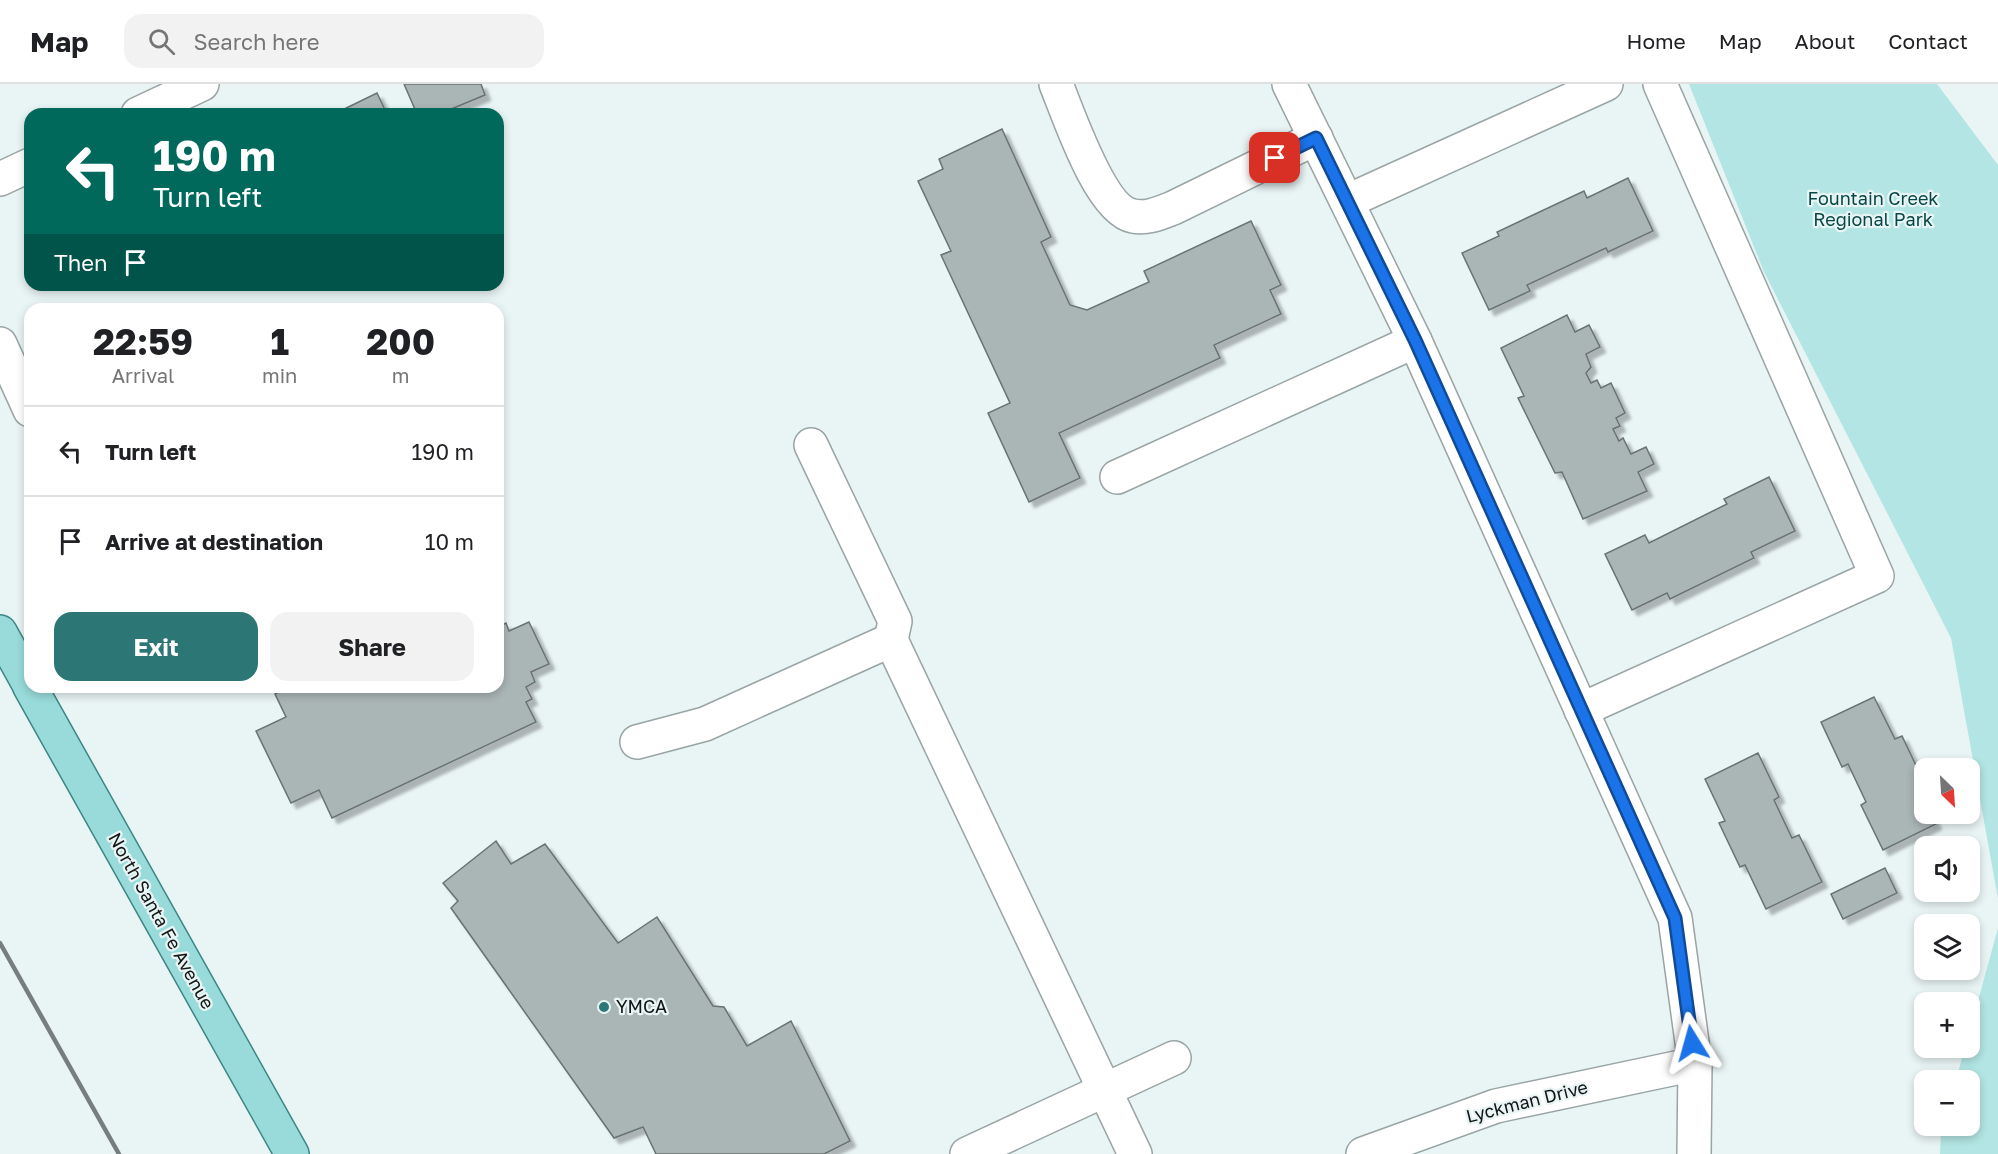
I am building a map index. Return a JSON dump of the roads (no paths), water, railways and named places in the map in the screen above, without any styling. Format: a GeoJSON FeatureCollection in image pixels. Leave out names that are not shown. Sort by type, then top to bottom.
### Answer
{"type":"FeatureCollection","features":[{"type":"Feature","properties":{"kind":"main road","name":"North Santa Fe Avenue"},"geometry":{"type":"LineString","coordinates":[[0,632],[24,668]]}},
{"type":"Feature","properties":{"kind":"main road","name":"North Santa Fe Avenue"},"geometry":{"type":"LineString","coordinates":[[39,693],[292,1154]]}},
{"type":"Feature","properties":{"kind":"street"},"geometry":{"type":"LineString","coordinates":[[151,108],[202,84]]}},
{"type":"Feature","properties":{"kind":"street"},"geometry":{"type":"LineString","coordinates":[[1056,84],[1088,162],[1111,201],[1131,216],[1150,216],[1173,208],[1316,138]]}},
{"type":"Feature","properties":{"kind":"street"},"geometry":{"type":"LineString","coordinates":[[1289,84],[1415,340],[1675,918],[1695,1064],[1694,1154]]}},
{"type":"Feature","properties":{"kind":"street"},"geometry":{"type":"LineString","coordinates":[[1348,201],[1606,84]]}},
{"type":"Feature","properties":{"kind":"street"},"geometry":{"type":"LineString","coordinates":[[1581,710],[1877,576],[1660,84]]}},
{"type":"Feature","properties":{"kind":"street"},"geometry":{"type":"LineString","coordinates":[[0,179],[24,168]]}},
{"type":"Feature","properties":{"kind":"street"},"geometry":{"type":"LineString","coordinates":[[1117,477],[1415,340]]}},
{"type":"Feature","properties":{"kind":"street"},"geometry":{"type":"LineString","coordinates":[[0,344],[24,397]]}},
{"type":"Feature","properties":{"kind":"street"},"geometry":{"type":"LineString","coordinates":[[811,445],[895,621],[891,640],[1135,1154]]}},
{"type":"Feature","properties":{"kind":"street"},"geometry":{"type":"LineString","coordinates":[[637,742],[705,724],[891,640]]}},
{"type":"Feature","properties":{"kind":"street"},"geometry":{"type":"LineString","coordinates":[[967,1154],[1174,1058]]}},
{"type":"Feature","properties":{"kind":"street","name":"Lyckman Drive"},"geometry":{"type":"LineString","coordinates":[[1363,1154],[1496,1106],[1695,1064]]}},
{"type":"Feature","properties":{"kind":"railway"},"geometry":{"type":"LineString","coordinates":[[0,943],[119,1154]]}},
{"type":"Feature","properties":{"kind":"place","name":"YMCA"},"geometry":{"type":"Point","coordinates":[604,1007]}},
{"type":"Feature","properties":{"kind":"park label","name":"Fountain Creek Regional Park"},"geometry":{"type":"Point","coordinates":[1873,209]}}]}
